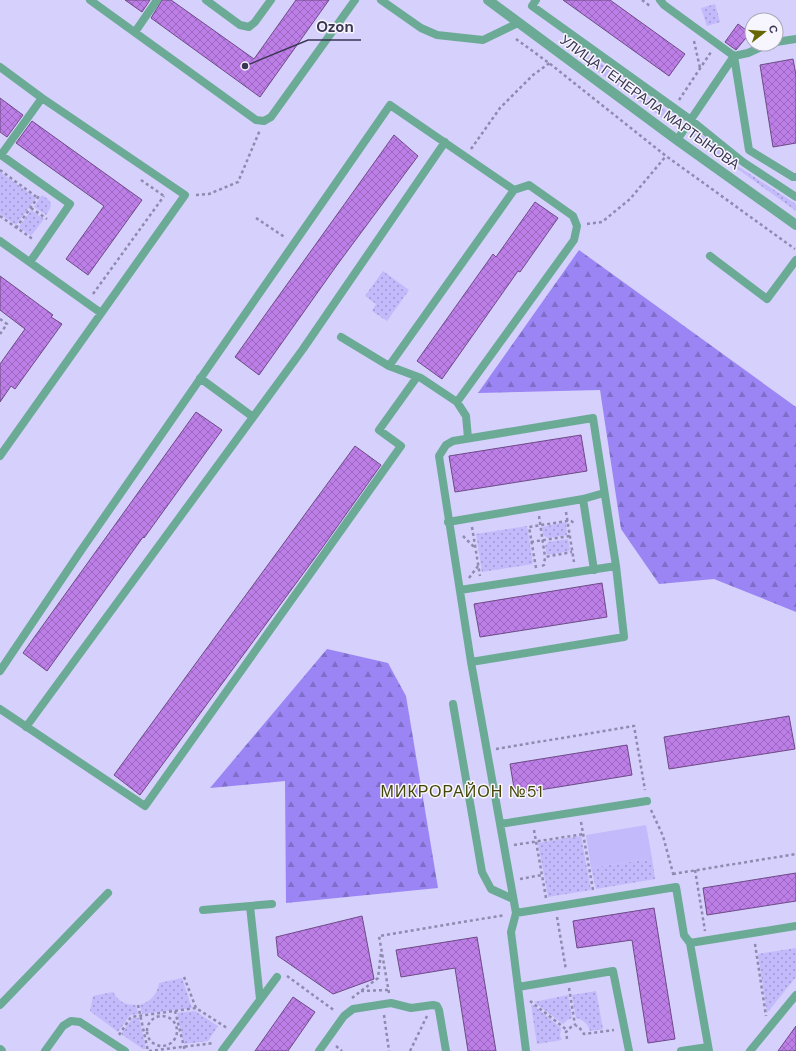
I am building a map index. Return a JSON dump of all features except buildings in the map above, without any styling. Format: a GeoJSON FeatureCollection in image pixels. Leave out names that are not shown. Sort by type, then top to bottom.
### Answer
{"type":"FeatureCollection","features":[{"type":"Feature","properties":{"kind":"street","name":"УЛИЦА ГЕНЕРАЛА МАРТЫНОВА"},"geometry":{"type":"LineString","coordinates":[[488,0],[796,226]]}},
{"type":"Feature","properties":{"kind":"lane"},"geometry":{"type":"LineString","coordinates":[[90,0],[256,120],[264,121],[271,117],[355,0]]}},
{"type":"Feature","properties":{"kind":"lane"},"geometry":{"type":"LineString","coordinates":[[134,32],[157,0]]}},
{"type":"Feature","properties":{"kind":"lane"},"geometry":{"type":"LineString","coordinates":[[206,0],[240,25],[249,28],[256,22],[271,0]]}},
{"type":"Feature","properties":{"kind":"lane"},"geometry":{"type":"LineString","coordinates":[[381,0],[421,28],[437,35],[483,40],[518,23]]}},
{"type":"Feature","properties":{"kind":"lane"},"geometry":{"type":"LineString","coordinates":[[536,0],[532,6],[691,120],[743,162],[796,197]]}},
{"type":"Feature","properties":{"kind":"lane"},"geometry":{"type":"LineString","coordinates":[[660,0],[664,5],[734,56],[749,150],[793,177],[796,177]]}},
{"type":"Feature","properties":{"kind":"lane"},"geometry":{"type":"LineString","coordinates":[[784,41],[796,39]]}},
{"type":"Feature","properties":{"kind":"lane"},"geometry":{"type":"LineString","coordinates":[[677,140],[734,56],[750,52]]}},
{"type":"Feature","properties":{"kind":"lane"},"geometry":{"type":"LineString","coordinates":[[0,67],[42,98],[185,195],[0,456]]}},
{"type":"Feature","properties":{"kind":"lane"},"geometry":{"type":"LineString","coordinates":[[30,262],[70,204],[1,155],[42,98]]}},
{"type":"Feature","properties":{"kind":"lane"},"geometry":{"type":"LineString","coordinates":[[0,671],[80,552],[390,105],[514,190]]}},
{"type":"Feature","properties":{"kind":"lane"},"geometry":{"type":"LineString","coordinates":[[26,727],[303,349],[445,142]]}},
{"type":"Feature","properties":{"kind":"lane"},"geometry":{"type":"LineString","coordinates":[[764,176],[771,164]]}},
{"type":"Feature","properties":{"kind":"lane"},"geometry":{"type":"LineString","coordinates":[[389,366],[514,190],[529,185],[573,216],[577,226],[574,240],[457,402]]}},
{"type":"Feature","properties":{"kind":"lane"},"geometry":{"type":"LineString","coordinates":[[0,241],[102,313]]}},
{"type":"Feature","properties":{"kind":"lane"},"geometry":{"type":"LineString","coordinates":[[710,256],[767,299],[796,260]]}},
{"type":"Feature","properties":{"kind":"lane"},"geometry":{"type":"LineString","coordinates":[[341,337],[389,366],[416,377],[457,402],[466,416],[468,438]]}},
{"type":"Feature","properties":{"kind":"lane"},"geometry":{"type":"LineString","coordinates":[[0,709],[145,806],[401,446],[378,430],[416,377]]}},
{"type":"Feature","properties":{"kind":"lane"},"geometry":{"type":"LineString","coordinates":[[200,378],[253,417]]}},
{"type":"Feature","properties":{"kind":"lane"},"geometry":{"type":"LineString","coordinates":[[472,662],[624,637],[616,566],[593,418],[453,441],[446,445],[439,456],[448,522],[472,662],[488,751],[513,899],[516,913],[511,932],[526,1051]]}},
{"type":"Feature","properties":{"kind":"lane"},"geometry":{"type":"LineString","coordinates":[[448,522],[583,499],[604,493]]}},
{"type":"Feature","properties":{"kind":"lane"},"geometry":{"type":"LineString","coordinates":[[583,499],[594,570]]}},
{"type":"Feature","properties":{"kind":"lane"},"geometry":{"type":"LineString","coordinates":[[460,590],[616,566]]}},
{"type":"Feature","properties":{"kind":"lane"},"geometry":{"type":"LineString","coordinates":[[453,704],[482,872],[491,889],[513,899]]}},
{"type":"Feature","properties":{"kind":"lane"},"geometry":{"type":"LineString","coordinates":[[500,824],[647,801]]}},
{"type":"Feature","properties":{"kind":"lane"},"geometry":{"type":"LineString","coordinates":[[516,913],[676,887],[684,935],[690,943],[709,1049],[681,1051]]}},
{"type":"Feature","properties":{"kind":"lane"},"geometry":{"type":"LineString","coordinates":[[0,1005],[108,893]]}},
{"type":"Feature","properties":{"kind":"lane"},"geometry":{"type":"LineString","coordinates":[[203,910],[272,904]]}},
{"type":"Feature","properties":{"kind":"lane"},"geometry":{"type":"LineString","coordinates":[[250,906],[260,999]]}},
{"type":"Feature","properties":{"kind":"lane"},"geometry":{"type":"LineString","coordinates":[[690,943],[796,926]]}},
{"type":"Feature","properties":{"kind":"lane"},"geometry":{"type":"LineString","coordinates":[[518,989],[613,971],[629,1051]]}},
{"type":"Feature","properties":{"kind":"lane"},"geometry":{"type":"LineString","coordinates":[[222,1051],[277,976]]}},
{"type":"Feature","properties":{"kind":"lane"},"geometry":{"type":"LineString","coordinates":[[750,1051],[796,995]]}},
{"type":"Feature","properties":{"kind":"lane"},"geometry":{"type":"LineString","coordinates":[[319,1051],[344,1016],[353,1009],[391,1003],[411,1008],[433,1005],[437,1006],[446,1051]]}},
{"type":"Feature","properties":{"kind":"lane"},"geometry":{"type":"LineString","coordinates":[[45,1051],[63,1026],[71,1021],[80,1022],[125,1051]]}},
{"type":"Feature","properties":{"kind":"path"},"geometry":{"type":"LineString","coordinates":[[693,36],[700,68]]}},
{"type":"Feature","properties":{"kind":"path"},"geometry":{"type":"LineString","coordinates":[[516,40],[549,63],[666,156],[796,250]]}},
{"type":"Feature","properties":{"kind":"path"},"geometry":{"type":"LineString","coordinates":[[673,108],[717,44]]}},
{"type":"Feature","properties":{"kind":"path"},"geometry":{"type":"LineString","coordinates":[[466,156],[500,108],[533,75],[561,55]]}},
{"type":"Feature","properties":{"kind":"path"},"geometry":{"type":"LineString","coordinates":[[185,195],[209,194],[238,182],[264,121]]}},
{"type":"Feature","properties":{"kind":"path"},"geometry":{"type":"LineString","coordinates":[[577,226],[602,222],[630,199],[666,156]]}},
{"type":"Feature","properties":{"kind":"path"},"geometry":{"type":"LineString","coordinates":[[0,170],[38,198]]}},
{"type":"Feature","properties":{"kind":"path"},"geometry":{"type":"LineString","coordinates":[[87,303],[172,185]]}},
{"type":"Feature","properties":{"kind":"path"},"geometry":{"type":"LineString","coordinates":[[16,228],[46,187]]}},
{"type":"Feature","properties":{"kind":"path"},"geometry":{"type":"LineString","coordinates":[[31,208],[56,225]]}},
{"type":"Feature","properties":{"kind":"path"},"geometry":{"type":"LineString","coordinates":[[0,216],[41,246]]}},
{"type":"Feature","properties":{"kind":"path"},"geometry":{"type":"LineString","coordinates":[[256,218],[294,243]]}},
{"type":"Feature","properties":{"kind":"path"},"geometry":{"type":"LineString","coordinates":[[0,319],[7,324],[0,334]]}},
{"type":"Feature","properties":{"kind":"path"},"geometry":{"type":"LineString","coordinates":[[565,502],[575,572]]}},
{"type":"Feature","properties":{"kind":"path"},"geometry":{"type":"LineString","coordinates":[[538,507],[540,525],[542,540],[545,557],[544,564],[540,568],[536,568],[529,527],[540,525],[567,521],[572,521],[577,525]]}},
{"type":"Feature","properties":{"kind":"path"},"geometry":{"type":"LineString","coordinates":[[471,519],[482,587]]}},
{"type":"Feature","properties":{"kind":"path"},"geometry":{"type":"LineString","coordinates":[[531,542],[570,536]]}},
{"type":"Feature","properties":{"kind":"path"},"geometry":{"type":"LineString","coordinates":[[545,557],[572,552]]}},
{"type":"Feature","properties":{"kind":"path"},"geometry":{"type":"LineString","coordinates":[[488,751],[634,726],[647,801],[663,836],[676,887]]}},
{"type":"Feature","properties":{"kind":"path"},"geometry":{"type":"LineString","coordinates":[[580,812],[595,901]]}},
{"type":"Feature","properties":{"kind":"path"},"geometry":{"type":"LineString","coordinates":[[532,819],[542,875],[552,908],[568,979],[575,1025],[579,1027],[584,1034],[624,1029]]}},
{"type":"Feature","properties":{"kind":"path"},"geometry":{"type":"LineString","coordinates":[[504,847],[584,834]]}},
{"type":"Feature","properties":{"kind":"path"},"geometry":{"type":"LineString","coordinates":[[673,874],[796,854]]}},
{"type":"Feature","properties":{"kind":"path"},"geometry":{"type":"LineString","coordinates":[[695,870],[707,940]]}},
{"type":"Feature","properties":{"kind":"path"},"geometry":{"type":"LineString","coordinates":[[510,880],[542,875]]}},
{"type":"Feature","properties":{"kind":"path"},"geometry":{"type":"LineString","coordinates":[[391,1003],[379,936],[516,913]]}},
{"type":"Feature","properties":{"kind":"path"},"geometry":{"type":"LineString","coordinates":[[753,932],[768,1029]]}},
{"type":"Feature","properties":{"kind":"path"},"geometry":{"type":"LineString","coordinates":[[277,976],[280,971],[344,1016]]}},
{"type":"Feature","properties":{"kind":"path"},"geometry":{"type":"LineString","coordinates":[[184,977],[196,1008],[235,1033]]}},
{"type":"Feature","properties":{"kind":"path"},"geometry":{"type":"LineString","coordinates":[[518,989],[567,1030]]}},
{"type":"Feature","properties":{"kind":"path"},"geometry":{"type":"LineString","coordinates":[[360,991],[388,990]]}},
{"type":"Feature","properties":{"kind":"path"},"geometry":{"type":"LineString","coordinates":[[382,1004],[389,1051]]}},
{"type":"Feature","properties":{"kind":"path"},"geometry":{"type":"LineString","coordinates":[[410,1051],[433,1005]]}},
{"type":"Feature","properties":{"kind":"path"},"geometry":{"type":"LineString","coordinates":[[138,1006],[146,1034],[148,1051],[164,1047],[229,1041]]}},
{"type":"Feature","properties":{"kind":"path"},"geometry":{"type":"LineString","coordinates":[[113,1043],[131,1017],[159,1015],[196,1008]]}},
{"type":"Feature","properties":{"kind":"path"},"geometry":{"type":"LineString","coordinates":[[175,1011],[178,1028],[185,1051]]}},
{"type":"Feature","properties":{"kind":"path"},"geometry":{"type":"LineString","coordinates":[[159,1015],[171,1020],[178,1028],[174,1039],[164,1047],[155,1044],[146,1034],[150,1023],[159,1015]]}},
{"type":"Feature","properties":{"kind":"path"},"geometry":{"type":"LineString","coordinates":[[567,1030],[575,1025]]}},
{"type":"Feature","properties":{"kind":"path"},"geometry":{"type":"LineString","coordinates":[[567,1030],[567,1039]]}},
{"type":"Feature","properties":{"kind":"shaded area"},"geometry":{"type":"Polygon","coordinates":[[[715,4],[720,22],[707,26],[701,8],[715,4]]]}},
{"type":"Feature","properties":{"kind":"shaded area"},"geometry":{"type":"Polygon","coordinates":[[[567,39],[683,122],[679,126],[674,126],[598,72],[567,39]]]}},
{"type":"Feature","properties":{"kind":"shaded area"},"geometry":{"type":"Polygon","coordinates":[[[695,129],[739,167],[796,204],[796,211],[692,136],[693,130],[695,129]]]}},
{"type":"Feature","properties":{"kind":"shaded area"},"geometry":{"type":"Polygon","coordinates":[[[0,172],[36,198],[16,225],[0,214],[0,172]]]}},
{"type":"Feature","properties":{"kind":"shaded area"},"geometry":{"type":"Polygon","coordinates":[[[42,195],[51,204],[46,215],[34,207],[42,195]]]}},
{"type":"Feature","properties":{"kind":"shaded area"},"geometry":{"type":"Polygon","coordinates":[[[31,210],[44,219],[31,236],[19,227],[31,210]]]}},
{"type":"Feature","properties":{"kind":"shaded area"},"geometry":{"type":"Polygon","coordinates":[[[383,271],[409,290],[387,321],[372,311],[376,304],[365,296],[383,271]]]}},
{"type":"Feature","properties":{"kind":"shaded area"},"geometry":{"type":"Polygon","coordinates":[[[566,522],[567,535],[548,538],[543,535],[542,527],[566,522]]]}},
{"type":"Feature","properties":{"kind":"shaded area"},"geometry":{"type":"Polygon","coordinates":[[[527,526],[533,564],[482,572],[476,534],[527,526]]]}},
{"type":"Feature","properties":{"kind":"shaded area"},"geometry":{"type":"Polygon","coordinates":[[[568,539],[570,551],[547,555],[545,546],[548,542],[568,539]]]}},
{"type":"Feature","properties":{"kind":"shaded area"},"geometry":{"type":"Polygon","coordinates":[[[646,825],[652,858],[591,868],[586,835],[646,825]]]}},
{"type":"Feature","properties":{"kind":"shaded area"},"geometry":{"type":"Polygon","coordinates":[[[581,836],[591,890],[548,897],[538,843],[581,836]]]}},
{"type":"Feature","properties":{"kind":"shaded area"},"geometry":{"type":"Polygon","coordinates":[[[652,858],[655,879],[596,889],[591,868],[652,858]]]}},
{"type":"Feature","properties":{"kind":"shaded area"},"geometry":{"type":"Polygon","coordinates":[[[796,948],[796,977],[767,1013],[758,954],[796,948]]]}},
{"type":"Feature","properties":{"kind":"shaded area"},"geometry":{"type":"Polygon","coordinates":[[[182,978],[192,1008],[142,1014],[140,1005],[153,997],[157,991],[159,983],[182,978]]]}},
{"type":"Feature","properties":{"kind":"shaded area"},"geometry":{"type":"Polygon","coordinates":[[[596,991],[603,1029],[590,1031],[585,1023],[576,1018],[572,995],[596,991]]]}},
{"type":"Feature","properties":{"kind":"shaded area"},"geometry":{"type":"Polygon","coordinates":[[[113,992],[123,1002],[136,1005],[138,1014],[130,1015],[118,1032],[90,1011],[93,996],[113,992]]]}},
{"type":"Feature","properties":{"kind":"shaded area"},"geometry":{"type":"Polygon","coordinates":[[[568,995],[572,1018],[563,1024],[534,1002],[568,995]]]}},
{"type":"Feature","properties":{"kind":"shaded area"},"geometry":{"type":"Polygon","coordinates":[[[531,1005],[533,1005],[561,1028],[560,1036],[562,1040],[537,1044],[531,1005]]]}},
{"type":"Feature","properties":{"kind":"shaded area"},"geometry":{"type":"Polygon","coordinates":[[[195,1011],[218,1026],[208,1041],[184,1044],[177,1013],[195,1011]]]}},
{"type":"Feature","properties":{"kind":"shaded area"},"geometry":{"type":"Polygon","coordinates":[[[133,1018],[139,1018],[146,1049],[143,1049],[121,1034],[133,1018]]]}},
{"type":"Feature","properties":{"kind":"green space"},"geometry":{"type":"Polygon","coordinates":[[[579,250],[796,407],[796,612],[714,579],[659,584],[621,529],[600,390],[478,393],[579,250]]]}},
{"type":"Feature","properties":{"kind":"green space"},"geometry":{"type":"Polygon","coordinates":[[[327,649],[388,663],[406,696],[438,888],[286,903],[285,781],[210,788],[327,649]]]}},
{"type":"Feature","properties":{"kind":"place","name":"Ozon"},"geometry":{"type":"Point","coordinates":[245,66]}},
{"type":"Feature","properties":{"kind":"district","name":"МИКРОРАЙОН №51"},"geometry":{"type":"Point","coordinates":[462,791]}}]}
